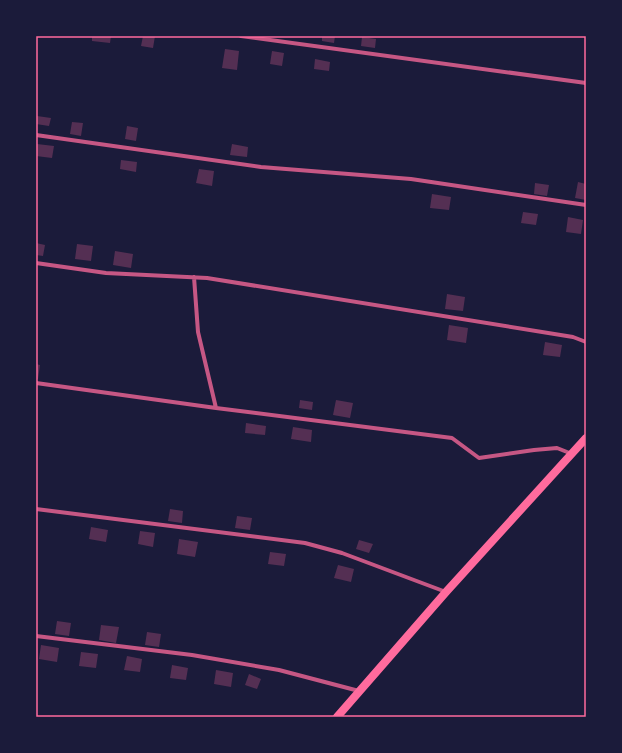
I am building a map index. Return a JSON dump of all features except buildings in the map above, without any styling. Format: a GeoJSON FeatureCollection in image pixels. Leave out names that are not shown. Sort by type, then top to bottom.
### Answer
{"type":"FeatureCollection","features":[{"type":"Feature","properties":{"kind":"main road"},"geometry":{"type":"LineString","coordinates":[[337,717],[446,592],[586,438]]}},
{"type":"Feature","properties":{"kind":"street"},"geometry":{"type":"LineString","coordinates":[[241,36],[586,83]]}},
{"type":"Feature","properties":{"kind":"street"},"geometry":{"type":"LineString","coordinates":[[36,135],[261,167],[411,179],[586,205]]}},
{"type":"Feature","properties":{"kind":"street"},"geometry":{"type":"LineString","coordinates":[[36,263],[106,273],[207,278],[573,337],[586,342]]}},
{"type":"Feature","properties":{"kind":"street"},"geometry":{"type":"LineString","coordinates":[[194,277],[198,332],[216,408]]}},
{"type":"Feature","properties":{"kind":"street"},"geometry":{"type":"LineString","coordinates":[[36,383],[452,438],[479,458],[557,448],[572,454]]}},
{"type":"Feature","properties":{"kind":"street"},"geometry":{"type":"LineString","coordinates":[[36,509],[305,544],[342,553],[446,592]]}},
{"type":"Feature","properties":{"kind":"street"},"geometry":{"type":"LineString","coordinates":[[36,636],[192,655],[272,669],[359,692]]}}]}
